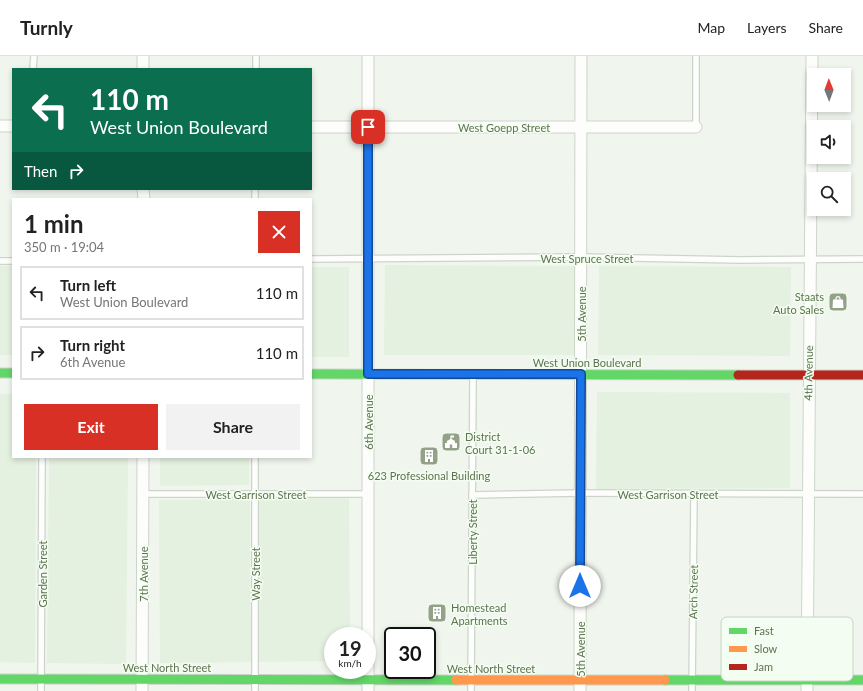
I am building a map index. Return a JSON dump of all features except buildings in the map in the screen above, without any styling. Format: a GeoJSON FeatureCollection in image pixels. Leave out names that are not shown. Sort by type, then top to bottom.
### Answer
{"type":"FeatureCollection","features":[{"type":"Feature","properties":{"kind":"street"},"geometry":{"type":"LineString","coordinates":[[143,56],[143,68]]}},
{"type":"Feature","properties":{"kind":"street","name":"6th Avenue"},"geometry":{"type":"LineString","coordinates":[[368,56],[368,627]]}},
{"type":"Feature","properties":{"kind":"street","name":"5th Avenue"},"geometry":{"type":"LineString","coordinates":[[580,691],[581,56]]}},
{"type":"Feature","properties":{"kind":"street","name":"4th Avenue"},"geometry":{"type":"LineString","coordinates":[[807,617],[808,375],[812,56]]}},
{"type":"Feature","properties":{"kind":"street"},"geometry":{"type":"LineString","coordinates":[[0,126],[12,126]]}},
{"type":"Feature","properties":{"kind":"street","name":"West Goepp Street"},"geometry":{"type":"LineString","coordinates":[[312,127],[696,127]]}},
{"type":"Feature","properties":{"kind":"street"},"geometry":{"type":"LineString","coordinates":[[0,372],[12,373]]}},
{"type":"Feature","properties":{"kind":"street","name":"West Union Boulevard"},"geometry":{"type":"LineString","coordinates":[[312,374],[863,375]]}},
{"type":"Feature","properties":{"kind":"street","name":"7th Avenue"},"geometry":{"type":"LineString","coordinates":[[142,691],[143,458]]}},
{"type":"Feature","properties":{"kind":"street","name":"West North Street"},"geometry":{"type":"LineString","coordinates":[[0,679],[324,679]]}},
{"type":"Feature","properties":{"kind":"street","name":"6th Avenue"},"geometry":{"type":"LineString","coordinates":[[368,679],[368,691]]}},
{"type":"Feature","properties":{"kind":"street","name":"West North Street"},"geometry":{"type":"LineString","coordinates":[[368,679],[692,680],[807,686],[863,680]]}},
{"type":"Feature","properties":{"kind":"lane"},"geometry":{"type":"LineString","coordinates":[[33,68],[34,56]]}},
{"type":"Feature","properties":{"kind":"lane"},"geometry":{"type":"LineString","coordinates":[[256,56],[256,68]]}},
{"type":"Feature","properties":{"kind":"lane"},"geometry":{"type":"LineString","coordinates":[[696,56],[696,127]]}},
{"type":"Feature","properties":{"kind":"lane","name":"West Spruce Street"},"geometry":{"type":"LineString","coordinates":[[312,259],[581,257],[741,260],[810,258],[863,259]]}},
{"type":"Feature","properties":{"kind":"lane"},"geometry":{"type":"LineString","coordinates":[[0,261],[12,261]]}},
{"type":"Feature","properties":{"kind":"lane","name":"Liberty Street"},"geometry":{"type":"LineString","coordinates":[[471,691],[473,374]]}},
{"type":"Feature","properties":{"kind":"lane","name":"Garden Street"},"geometry":{"type":"LineString","coordinates":[[41,691],[42,458]]}},
{"type":"Feature","properties":{"kind":"lane","name":"Way Street"},"geometry":{"type":"LineString","coordinates":[[255,691],[256,458]]}},
{"type":"Feature","properties":{"kind":"lane","name":"West Garrison Street"},"geometry":{"type":"LineString","coordinates":[[472,495],[580,493],[863,494]]}},
{"type":"Feature","properties":{"kind":"lane","name":"West Garrison Street"},"geometry":{"type":"LineString","coordinates":[[143,494],[368,494]]}},
{"type":"Feature","properties":{"kind":"lane","name":"Arch Street"},"geometry":{"type":"LineString","coordinates":[[692,691],[694,494]]}},
{"type":"Feature","properties":{"kind":"shaded area"},"geometry":{"type":"Polygon","coordinates":[[[385,265],[577,266],[576,355],[384,355],[385,265]]]}},
{"type":"Feature","properties":{"kind":"shaded area"},"geometry":{"type":"Polygon","coordinates":[[[0,266],[12,266],[12,355],[0,355],[0,266]]]}},
{"type":"Feature","properties":{"kind":"shaded area"},"geometry":{"type":"Polygon","coordinates":[[[599,266],[791,267],[790,356],[598,355],[599,266]]]}},
{"type":"Feature","properties":{"kind":"shaded area"},"geometry":{"type":"Polygon","coordinates":[[[312,267],[349,267],[349,357],[312,357],[312,267]]]}},
{"type":"Feature","properties":{"kind":"shaded area"},"geometry":{"type":"Polygon","coordinates":[[[597,392],[790,393],[790,488],[596,489],[597,392]]]}},
{"type":"Feature","properties":{"kind":"shaded area"},"geometry":{"type":"Polygon","coordinates":[[[0,394],[12,394],[12,458],[36,458],[35,663],[0,662],[0,394]]]}},
{"type":"Feature","properties":{"kind":"shaded area"},"geometry":{"type":"Polygon","coordinates":[[[49,458],[128,458],[126,664],[47,663],[49,458]]]}},
{"type":"Feature","properties":{"kind":"shaded area"},"geometry":{"type":"Polygon","coordinates":[[[160,458],[249,458],[249,485],[160,486],[160,458]]]}},
{"type":"Feature","properties":{"kind":"shaded area"},"geometry":{"type":"Polygon","coordinates":[[[258,498],[349,498],[350,627],[324,627],[324,661],[259,662],[258,498]]]}},
{"type":"Feature","properties":{"kind":"shaded area"},"geometry":{"type":"Polygon","coordinates":[[[250,499],[251,662],[160,663],[159,500],[250,499]]]}},
{"type":"Feature","properties":{"kind":"traffic: fast"},"geometry":{"type":"LineString","coordinates":[[0,373],[12,373]]}},
{"type":"Feature","properties":{"kind":"traffic: fast"},"geometry":{"type":"LineString","coordinates":[[312,374],[738,375]]}},
{"type":"Feature","properties":{"kind":"traffic: fast"},"geometry":{"type":"LineString","coordinates":[[0,679],[456,680]]}},
{"type":"Feature","properties":{"kind":"traffic: fast"},"geometry":{"type":"LineString","coordinates":[[665,680],[721,680]]}},
{"type":"Feature","properties":{"kind":"traffic: fast"},"geometry":{"type":"LineString","coordinates":[[853,680],[863,680]]}},
{"type":"Feature","properties":{"kind":"traffic: slow"},"geometry":{"type":"LineString","coordinates":[[456,680],[665,680]]}},
{"type":"Feature","properties":{"kind":"traffic: jam"},"geometry":{"type":"LineString","coordinates":[[738,375],[863,375]]}},
{"type":"Feature","properties":{"kind":"place","name":"Staats Auto Sales"},"geometry":{"type":"Point","coordinates":[838,302]}},
{"type":"Feature","properties":{"kind":"place","name":"District Court 31-1-06"},"geometry":{"type":"Point","coordinates":[451,442]}},
{"type":"Feature","properties":{"kind":"place","name":"623 Professional Building"},"geometry":{"type":"Point","coordinates":[429,456]}},
{"type":"Feature","properties":{"kind":"place","name":"Homestead Apartments"},"geometry":{"type":"Point","coordinates":[437,613]}},
{"type":"Feature","properties":{"kind":"route"},"geometry":{"type":"LineString","coordinates":[[368,127],[368,374],[581,374],[580,586]]}}]}
